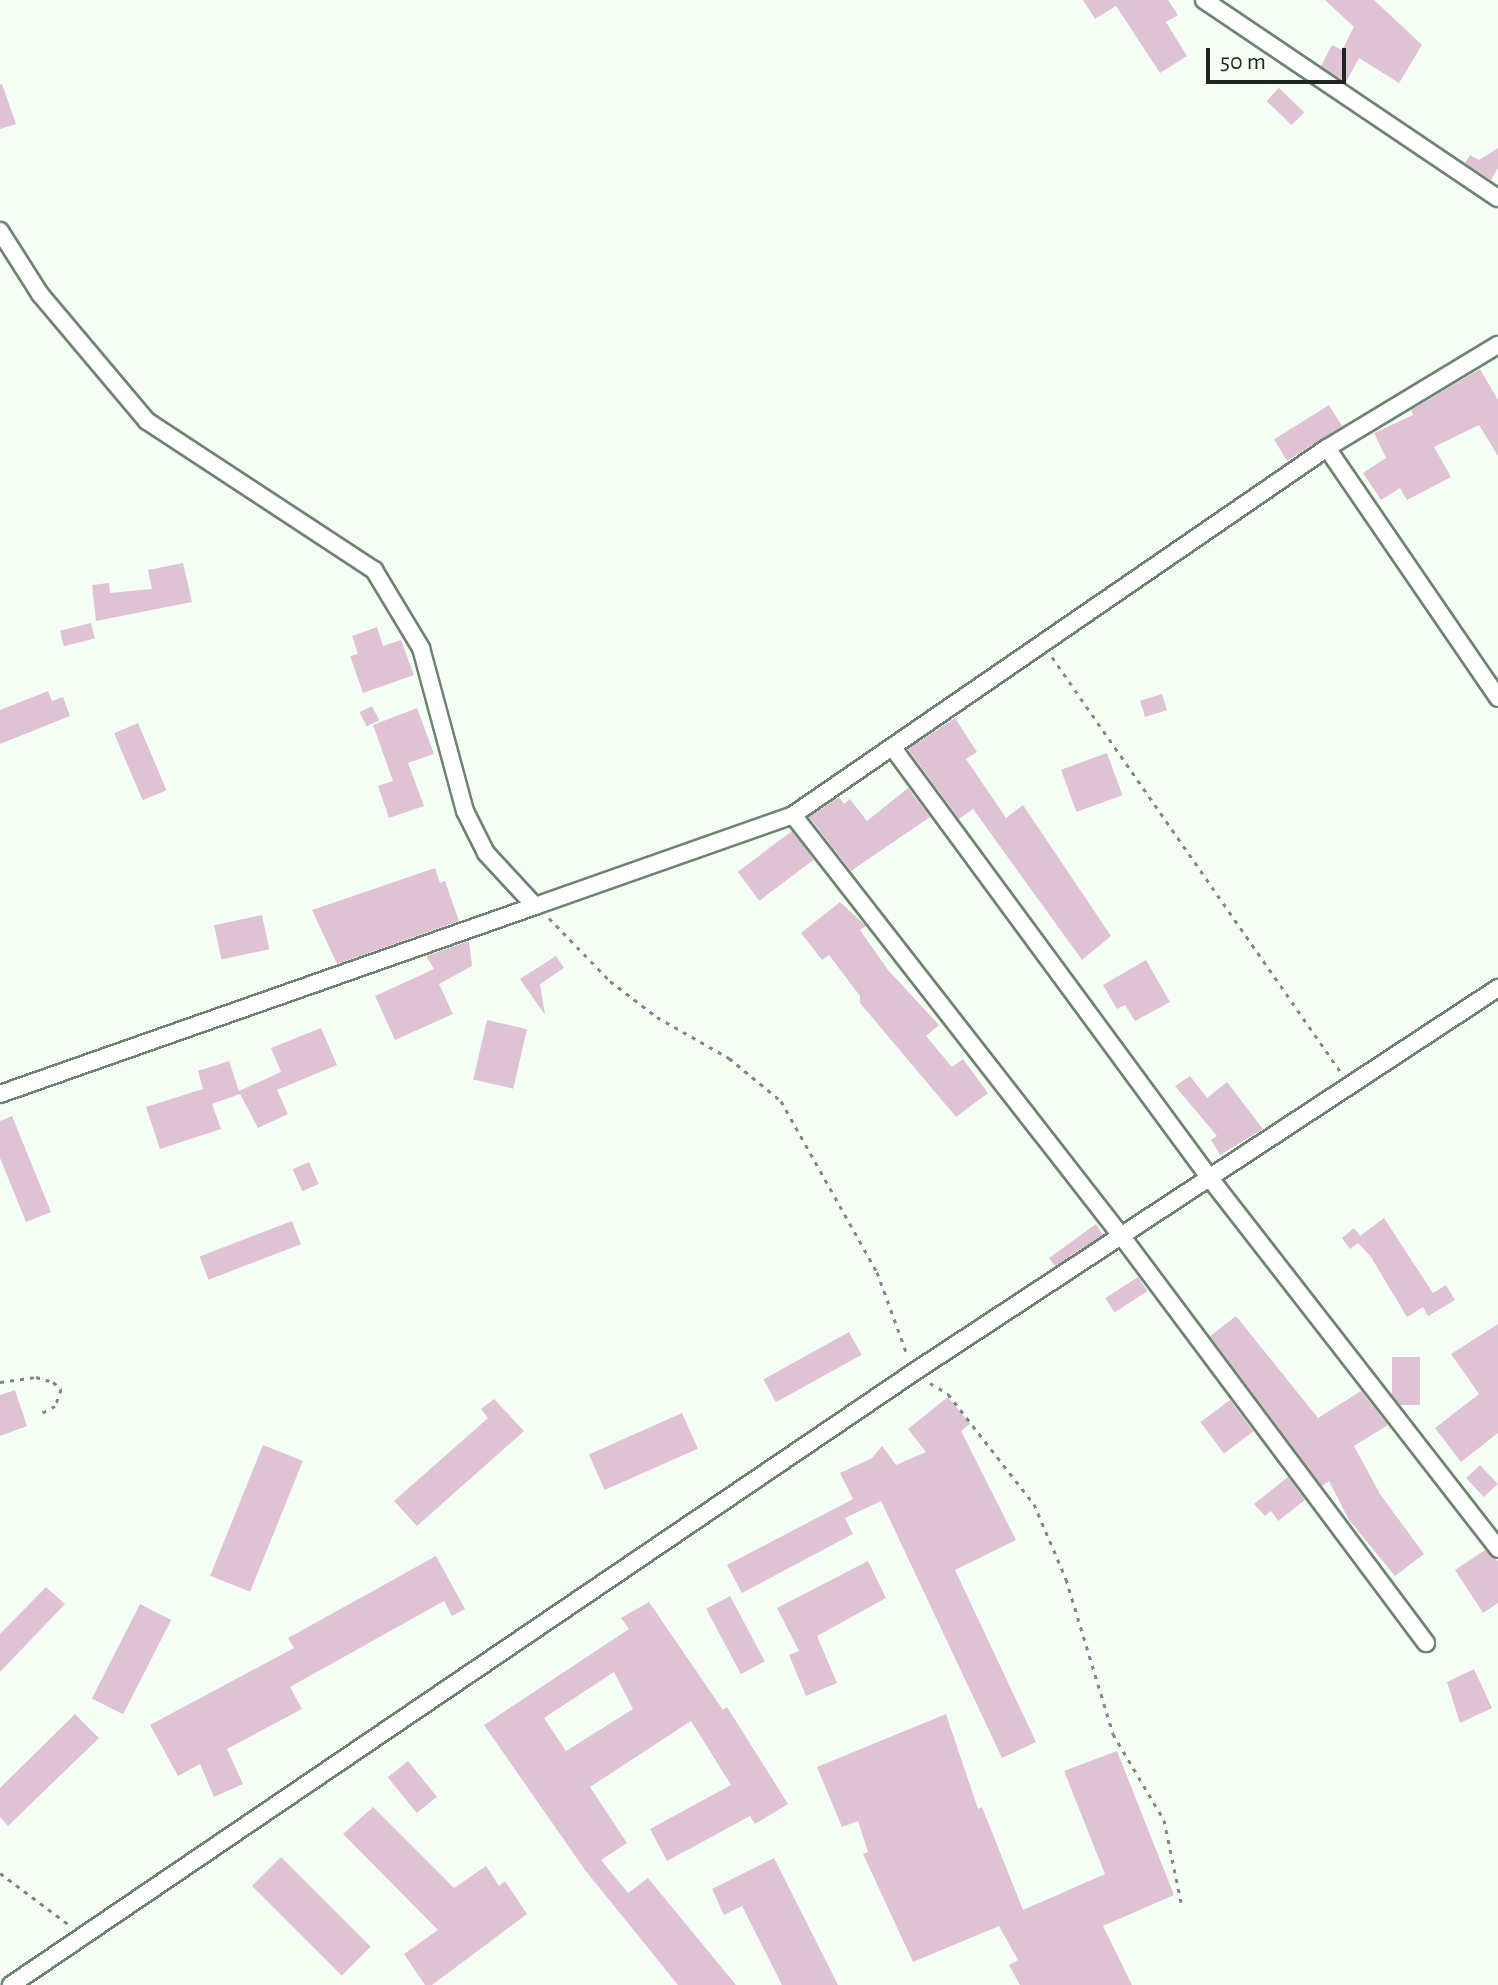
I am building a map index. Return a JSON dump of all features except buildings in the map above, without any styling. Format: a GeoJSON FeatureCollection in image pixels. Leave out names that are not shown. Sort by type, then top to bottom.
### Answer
{"type":"FeatureCollection","features":[{"type":"Feature","properties":{"kind":"street"},"geometry":{"type":"LineString","coordinates":[[1204,0],[1498,198]]}},
{"type":"Feature","properties":{"kind":"street"},"geometry":{"type":"LineString","coordinates":[[0,231],[40,294],[147,421],[374,570],[421,648],[465,811],[486,853],[535,906]]}},
{"type":"Feature","properties":{"kind":"street"},"geometry":{"type":"LineString","coordinates":[[0,1094],[793,815],[1327,448],[1498,345]]}},
{"type":"Feature","properties":{"kind":"street"},"geometry":{"type":"LineString","coordinates":[[1327,448],[1498,698]]}},
{"type":"Feature","properties":{"kind":"street"},"geometry":{"type":"LineString","coordinates":[[893,748],[1212,1181],[1498,1549]]}},
{"type":"Feature","properties":{"kind":"street"},"geometry":{"type":"LineString","coordinates":[[793,815],[1121,1236],[1426,1643]]}},
{"type":"Feature","properties":{"kind":"street"},"geometry":{"type":"LineString","coordinates":[[11,1985],[1121,1236],[1212,1181],[1498,988]]}},
{"type":"Feature","properties":{"kind":"path"},"geometry":{"type":"LineString","coordinates":[[1042,644],[1247,931],[1350,1088]]}},
{"type":"Feature","properties":{"kind":"path"},"geometry":{"type":"LineString","coordinates":[[0,1382],[36,1377],[53,1382],[61,1389],[55,1406],[38,1415]]}},
{"type":"Feature","properties":{"kind":"path"},"geometry":{"type":"LineString","coordinates":[[0,1873],[84,1936]]}}]}
